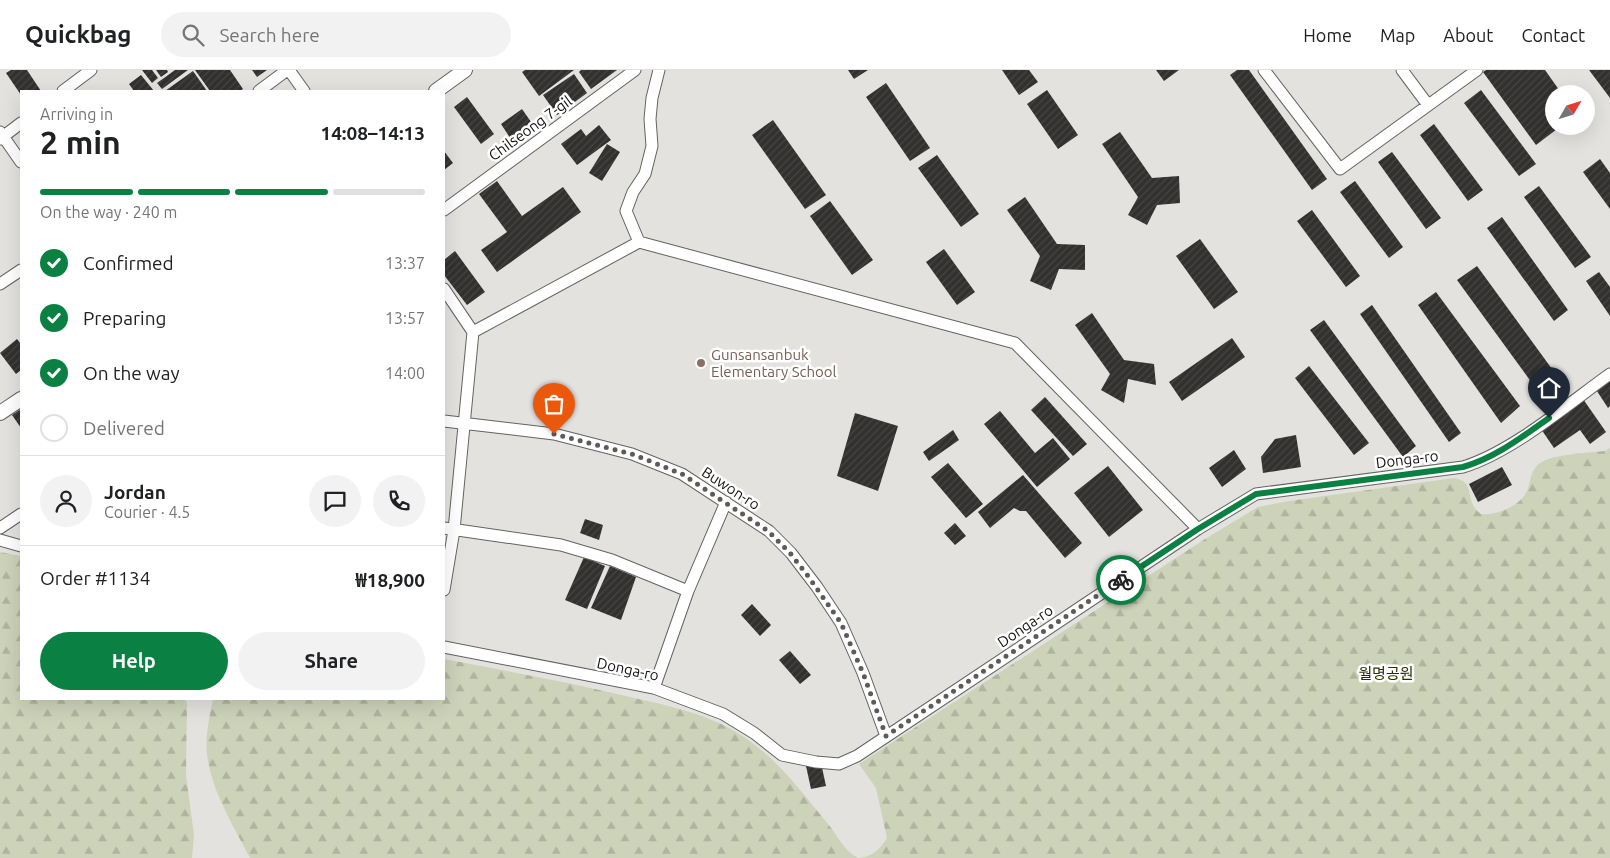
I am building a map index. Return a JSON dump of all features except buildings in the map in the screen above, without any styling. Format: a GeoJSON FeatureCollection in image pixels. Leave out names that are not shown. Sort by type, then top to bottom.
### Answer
{"type":"FeatureCollection","features":[{"type":"Feature","properties":{"kind":"street"},"geometry":{"type":"LineString","coordinates":[[64,90],[91,70]]}},
{"type":"Feature","properties":{"kind":"street"},"geometry":{"type":"LineString","coordinates":[[260,90],[288,70],[303,90]]}},
{"type":"Feature","properties":{"kind":"street"},"geometry":{"type":"LineString","coordinates":[[437,90],[465,70]]}},
{"type":"Feature","properties":{"kind":"street","name":"Chilseong 7-gil"},"geometry":{"type":"LineString","coordinates":[[445,209],[635,70]]}},
{"type":"Feature","properties":{"kind":"street"},"geometry":{"type":"LineString","coordinates":[[639,242],[626,210],[633,192],[645,174],[652,146],[650,119],[652,98],[659,70]]}},
{"type":"Feature","properties":{"kind":"street"},"geometry":{"type":"LineString","coordinates":[[1264,70],[1340,169],[1477,70]]}},
{"type":"Feature","properties":{"kind":"street"},"geometry":{"type":"LineString","coordinates":[[1402,70],[1428,106]]}},
{"type":"Feature","properties":{"kind":"street"},"geometry":{"type":"LineString","coordinates":[[20,124],[1,136],[20,161]]}},
{"type":"Feature","properties":{"kind":"street"},"geometry":{"type":"LineString","coordinates":[[473,332],[639,242],[1015,343],[1198,529]]}},
{"type":"Feature","properties":{"kind":"street"},"geometry":{"type":"LineString","coordinates":[[0,284],[20,271]]}},
{"type":"Feature","properties":{"kind":"street"},"geometry":{"type":"LineString","coordinates":[[445,290],[473,332],[449,529],[445,578]]}},
{"type":"Feature","properties":{"kind":"street","name":"Donga-ro"},"geometry":{"type":"LineString","coordinates":[[445,647],[654,688],[723,714],[754,733],[782,754],[816,762],[839,764],[857,756],[1198,529],[1256,494],[1463,467],[1477,463],[1519,439],[1610,374]]}},
{"type":"Feature","properties":{"kind":"street"},"geometry":{"type":"LineString","coordinates":[[0,413],[20,400]]}},
{"type":"Feature","properties":{"kind":"street","name":"Buwon-ro"},"geometry":{"type":"LineString","coordinates":[[445,421],[554,434],[632,454],[682,474],[768,531],[790,553],[825,598],[841,623],[863,673],[886,736]]}},
{"type":"Feature","properties":{"kind":"street"},"geometry":{"type":"LineString","coordinates":[[654,688],[688,591],[726,502]]}},
{"type":"Feature","properties":{"kind":"street"},"geometry":{"type":"LineString","coordinates":[[0,528],[20,515]]}},
{"type":"Feature","properties":{"kind":"street"},"geometry":{"type":"LineString","coordinates":[[449,529],[561,545],[612,560],[688,591]]}},
{"type":"Feature","properties":{"kind":"street"},"geometry":{"type":"LineString","coordinates":[[0,540],[20,546]]}},
{"type":"Feature","properties":{"kind":"green space","name":"월명공원"},"geometry":{"type":"Polygon","coordinates":[[[1610,448],[1610,858],[860,858],[869,856],[876,851],[887,838],[876,788],[859,764],[1205,539],[1258,507],[1454,478],[1460,479],[1466,484],[1473,505],[1481,514],[1500,512],[1524,496],[1533,472],[1540,463],[1562,456],[1605,451],[1610,448]]]}},
{"type":"Feature","properties":{"kind":"green space"},"geometry":{"type":"Polygon","coordinates":[[[0,552],[20,556],[20,700],[186,700],[186,775],[194,835],[192,858],[0,858],[0,552]]]}},
{"type":"Feature","properties":{"kind":"green space"},"geometry":{"type":"Polygon","coordinates":[[[445,659],[661,704],[691,712],[720,724],[747,739],[781,768],[845,847],[858,858],[250,858],[225,811],[211,774],[208,761],[208,730],[213,700],[445,700],[445,659]]]}},
{"type":"Feature","properties":{"kind":"way so far"},"geometry":{"type":"LineString","coordinates":[[554,434],[632,454],[682,474],[768,531],[790,553],[817,587],[841,623],[863,673],[886,736],[1121,580]]}},
{"type":"Feature","properties":{"kind":"place","name":"Gunsansanbuk Elementary School"},"geometry":{"type":"Point","coordinates":[701,363]}},
{"type":"Feature","properties":{"kind":"route"},"geometry":{"type":"LineString","coordinates":[[1121,580],[1198,529],[1256,494],[1463,467],[1477,463],[1511,444],[1549,418]]}}]}
